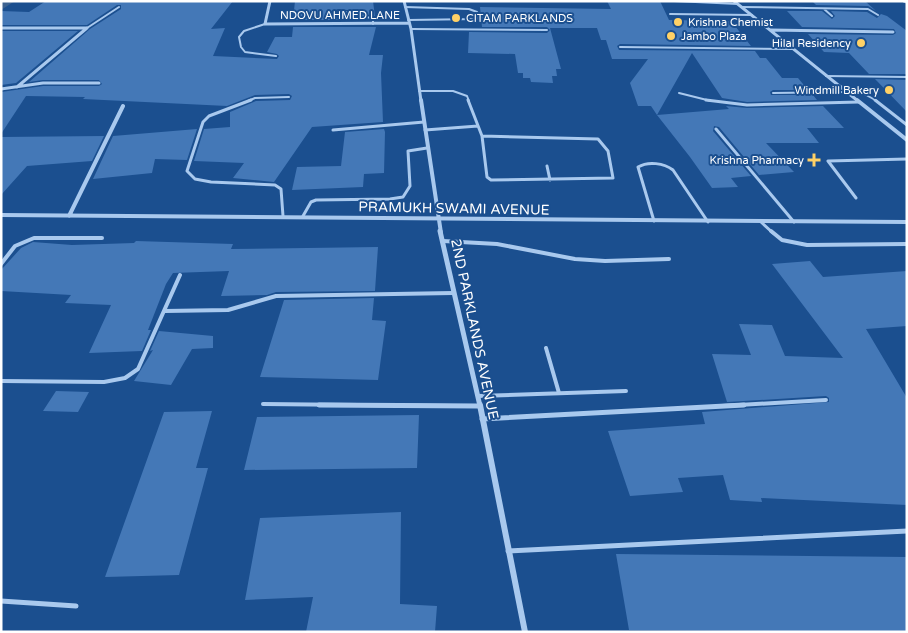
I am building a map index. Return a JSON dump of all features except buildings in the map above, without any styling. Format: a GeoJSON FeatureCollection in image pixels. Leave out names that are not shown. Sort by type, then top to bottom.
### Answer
{"type":"FeatureCollection","features":[{"type":"Feature","properties":{"kind":"street","name":"NDOVU AHMED LANE"},"geometry":{"type":"LineString","coordinates":[[270,1],[264,24],[373,24],[408,22]]}},
{"type":"Feature","properties":{"kind":"street","name":"2ND PARKLANDS AVENUE"},"geometry":{"type":"LineString","coordinates":[[404,1],[411,29],[438,219],[453,293],[478,396],[524,632]]}},
{"type":"Feature","properties":{"kind":"street"},"geometry":{"type":"LineString","coordinates":[[738,4],[907,140]]}},
{"type":"Feature","properties":{"kind":"street"},"geometry":{"type":"LineString","coordinates":[[1,28],[87,28]]}},
{"type":"Feature","properties":{"kind":"street"},"geometry":{"type":"LineString","coordinates":[[16,88],[87,28]]}},
{"type":"Feature","properties":{"kind":"street"},"geometry":{"type":"LineString","coordinates":[[771,30],[893,32]]}},
{"type":"Feature","properties":{"kind":"street"},"geometry":{"type":"LineString","coordinates":[[1,89],[43,84],[99,83]]}},
{"type":"Feature","properties":{"kind":"street"},"geometry":{"type":"LineString","coordinates":[[69,216],[123,106]]}},
{"type":"Feature","properties":{"kind":"street","name":"PRAMUKH SWAMI AVENUE"},"geometry":{"type":"LineString","coordinates":[[1,215],[303,216],[708,222],[907,222]]}},
{"type":"Feature","properties":{"kind":"lane"},"geometry":{"type":"LineString","coordinates":[[674,1],[868,9],[878,15]]}},
{"type":"Feature","properties":{"kind":"lane"},"geometry":{"type":"LineString","coordinates":[[87,28],[119,7]]}},
{"type":"Feature","properties":{"kind":"lane"},"geometry":{"type":"LineString","coordinates":[[405,7],[469,8],[476,12],[477,19],[408,22]]}},
{"type":"Feature","properties":{"kind":"lane"},"geometry":{"type":"LineString","coordinates":[[823,8],[832,16]]}},
{"type":"Feature","properties":{"kind":"lane"},"geometry":{"type":"LineString","coordinates":[[327,15],[343,12],[361,15],[373,19],[373,24]]}},
{"type":"Feature","properties":{"kind":"lane"},"geometry":{"type":"LineString","coordinates":[[670,14],[752,15]]}},
{"type":"Feature","properties":{"kind":"lane"},"geometry":{"type":"LineString","coordinates":[[264,24],[244,31],[239,37],[241,47],[246,52],[276,56]]}},
{"type":"Feature","properties":{"kind":"lane"},"geometry":{"type":"LineString","coordinates":[[411,29],[547,30]]}},
{"type":"Feature","properties":{"kind":"lane"},"geometry":{"type":"LineString","coordinates":[[620,47],[793,49]]}},
{"type":"Feature","properties":{"kind":"lane"},"geometry":{"type":"LineString","coordinates":[[826,76],[907,77]]}},
{"type":"Feature","properties":{"kind":"lane"},"geometry":{"type":"LineString","coordinates":[[839,86],[870,96],[887,107],[907,125]]}},
{"type":"Feature","properties":{"kind":"lane"},"geometry":{"type":"LineString","coordinates":[[419,91],[453,90],[467,96],[482,136],[487,177],[491,180],[613,178],[610,155],[604,142],[588,137],[482,136]]}},
{"type":"Feature","properties":{"kind":"lane"},"geometry":{"type":"LineString","coordinates":[[773,93],[846,92]]}},
{"type":"Feature","properties":{"kind":"lane"},"geometry":{"type":"LineString","coordinates":[[679,93],[716,102],[747,105],[859,102]]}},
{"type":"Feature","properties":{"kind":"lane"},"geometry":{"type":"LineString","coordinates":[[283,216],[280,189],[275,185],[211,182],[195,179],[187,171],[203,122],[209,116],[255,98],[289,97]]}},
{"type":"Feature","properties":{"kind":"lane"},"geometry":{"type":"LineString","coordinates":[[333,130],[424,122]]}},
{"type":"Feature","properties":{"kind":"lane"},"geometry":{"type":"LineString","coordinates":[[425,130],[478,126]]}},
{"type":"Feature","properties":{"kind":"lane"},"geometry":{"type":"LineString","coordinates":[[716,129],[794,222]]}},
{"type":"Feature","properties":{"kind":"lane"},"geometry":{"type":"LineString","coordinates":[[303,216],[311,202],[316,200],[390,199],[403,197],[410,186],[408,151],[427,148]]}},
{"type":"Feature","properties":{"kind":"lane"},"geometry":{"type":"LineString","coordinates":[[856,198],[828,161],[907,159]]}},
{"type":"Feature","properties":{"kind":"lane"},"geometry":{"type":"LineString","coordinates":[[654,221],[638,167],[644,163],[667,165],[674,170],[708,222]]}},
{"type":"Feature","properties":{"kind":"lane"},"geometry":{"type":"LineString","coordinates":[[548,166],[550,180]]}},
{"type":"Feature","properties":{"kind":"lane"},"geometry":{"type":"LineString","coordinates":[[761,222],[782,240],[794,244],[814,246],[907,244]]}},
{"type":"Feature","properties":{"kind":"lane"},"geometry":{"type":"LineString","coordinates":[[1,264],[15,246],[34,238],[102,238]]}},
{"type":"Feature","properties":{"kind":"lane"},"geometry":{"type":"LineString","coordinates":[[443,241],[497,244],[575,259],[605,261],[669,260]]}},
{"type":"Feature","properties":{"kind":"lane"},"geometry":{"type":"LineString","coordinates":[[1,381],[104,382],[125,378],[138,370],[180,275]]}},
{"type":"Feature","properties":{"kind":"lane"},"geometry":{"type":"LineString","coordinates":[[165,311],[228,310],[276,296],[453,293]]}},
{"type":"Feature","properties":{"kind":"lane"},"geometry":{"type":"LineString","coordinates":[[546,348],[559,393]]}},
{"type":"Feature","properties":{"kind":"lane"},"geometry":{"type":"LineString","coordinates":[[478,396],[626,392]]}},
{"type":"Feature","properties":{"kind":"lane"},"geometry":{"type":"LineString","coordinates":[[482,419],[826,400]]}},
{"type":"Feature","properties":{"kind":"lane"},"geometry":{"type":"LineString","coordinates":[[263,404],[479,406]]}},
{"type":"Feature","properties":{"kind":"lane"},"geometry":{"type":"LineString","coordinates":[[508,551],[907,532]]}},
{"type":"Feature","properties":{"kind":"lane"},"geometry":{"type":"LineString","coordinates":[[1,601],[76,606]]}},
{"type":"Feature","properties":{"kind":"waterway"},"geometry":{"type":"LineString","coordinates":[[1,6],[9,1]]}},
{"type":"Feature","properties":{"kind":"place","name":"CITAM PARKLANDS"},"geometry":{"type":"Point","coordinates":[456,18]}},
{"type":"Feature","properties":{"kind":"place","name":"Krishna Chemist"},"geometry":{"type":"Point","coordinates":[678,22]}},
{"type":"Feature","properties":{"kind":"place","name":"Jambo Plaza"},"geometry":{"type":"Point","coordinates":[671,36]}},
{"type":"Feature","properties":{"kind":"place","name":"Hilal Residency"},"geometry":{"type":"Point","coordinates":[861,43]}},
{"type":"Feature","properties":{"kind":"place","name":"Windmill Bakery"},"geometry":{"type":"Point","coordinates":[889,90]}},
{"type":"Feature","properties":{"kind":"place","name":"Krishna Pharmacy"},"geometry":{"type":"Point","coordinates":[814,160]}}]}
